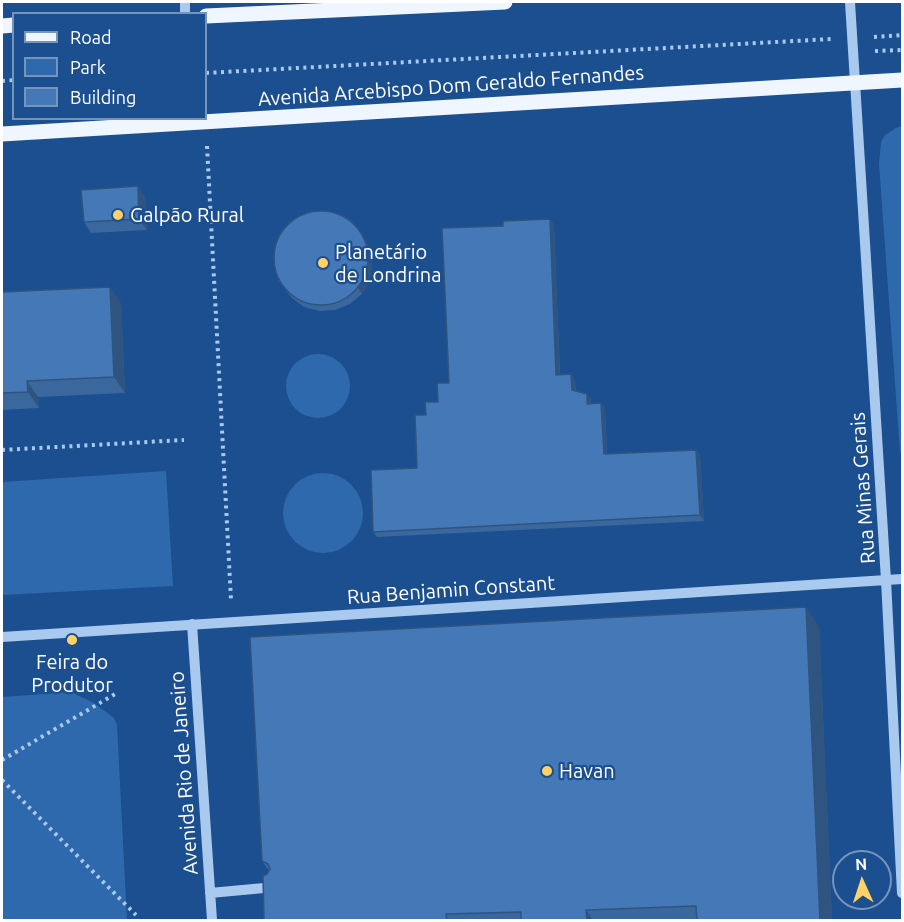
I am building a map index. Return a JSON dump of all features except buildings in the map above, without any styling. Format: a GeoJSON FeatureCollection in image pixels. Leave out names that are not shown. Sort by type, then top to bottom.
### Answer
{"type":"FeatureCollection","features":[{"type":"Feature","properties":{"kind":"main road"},"geometry":{"type":"LineString","coordinates":[[207,16],[505,2]]}},
{"type":"Feature","properties":{"kind":"main road","name":"Avenida Arcebispo Dom Geraldo Fernandes"},"geometry":{"type":"LineString","coordinates":[[2,134],[903,80]]}},
{"type":"Feature","properties":{"kind":"street","name":"Rua Minas Gerais"},"geometry":{"type":"LineString","coordinates":[[850,2],[903,893]]}},
{"type":"Feature","properties":{"kind":"street","name":"Rua Benjamin Constant"},"geometry":{"type":"LineString","coordinates":[[2,637],[903,579]]}},
{"type":"Feature","properties":{"kind":"street","name":"Avenida Rio de Janeiro"},"geometry":{"type":"LineString","coordinates":[[192,624],[212,921]]}},
{"type":"Feature","properties":{"kind":"street"},"geometry":{"type":"LineString","coordinates":[[210,893],[275,887]]}},
{"type":"Feature","properties":{"kind":"path"},"geometry":{"type":"LineString","coordinates":[[207,73],[853,38]]}},
{"type":"Feature","properties":{"kind":"path"},"geometry":{"type":"LineString","coordinates":[[206,122],[232,622]]}},
{"type":"Feature","properties":{"kind":"path"},"geometry":{"type":"LineString","coordinates":[[2,450],[184,440]]}},
{"type":"Feature","properties":{"kind":"path"},"geometry":{"type":"LineString","coordinates":[[2,760],[117,693]]}},
{"type":"Feature","properties":{"kind":"path"},"geometry":{"type":"LineString","coordinates":[[2,780],[136,915]]}},
{"type":"Feature","properties":{"kind":"green space"},"geometry":{"type":"Polygon","coordinates":[[[902,126],[902,454],[900,452],[879,164],[881,142],[885,135],[902,126]]]}},
{"type":"Feature","properties":{"kind":"green space"},"geometry":{"type":"Polygon","coordinates":[[[312,354],[324,354],[341,363],[348,374],[350,386],[348,398],[341,409],[324,418],[312,418],[300,413],[291,404],[286,392],[286,380],[291,368],[300,359],[312,354]]]}},
{"type":"Feature","properties":{"kind":"green space"},"geometry":{"type":"Polygon","coordinates":[[[166,471],[173,586],[2,595],[2,482],[166,471]]]}},
{"type":"Feature","properties":{"kind":"green space"},"geometry":{"type":"Polygon","coordinates":[[[323,473],[338,476],[351,485],[360,498],[363,513],[360,528],[351,541],[338,550],[323,553],[308,550],[295,541],[286,528],[283,513],[286,498],[295,485],[308,476],[323,473]]]}},
{"type":"Feature","properties":{"kind":"green space"},"geometry":{"type":"Polygon","coordinates":[[[71,692],[94,703],[114,718],[117,725],[127,920],[2,920],[2,697],[71,692]]]}},
{"type":"Feature","properties":{"kind":"place","name":"Galpão Rural"},"geometry":{"type":"Point","coordinates":[118,215]}},
{"type":"Feature","properties":{"kind":"place","name":"Planetário de Londrina"},"geometry":{"type":"Point","coordinates":[323,263]}},
{"type":"Feature","properties":{"kind":"place","name":"Feira do Produtor"},"geometry":{"type":"Point","coordinates":[72,640]}},
{"type":"Feature","properties":{"kind":"place","name":"Havan"},"geometry":{"type":"Point","coordinates":[547,771]}}]}
